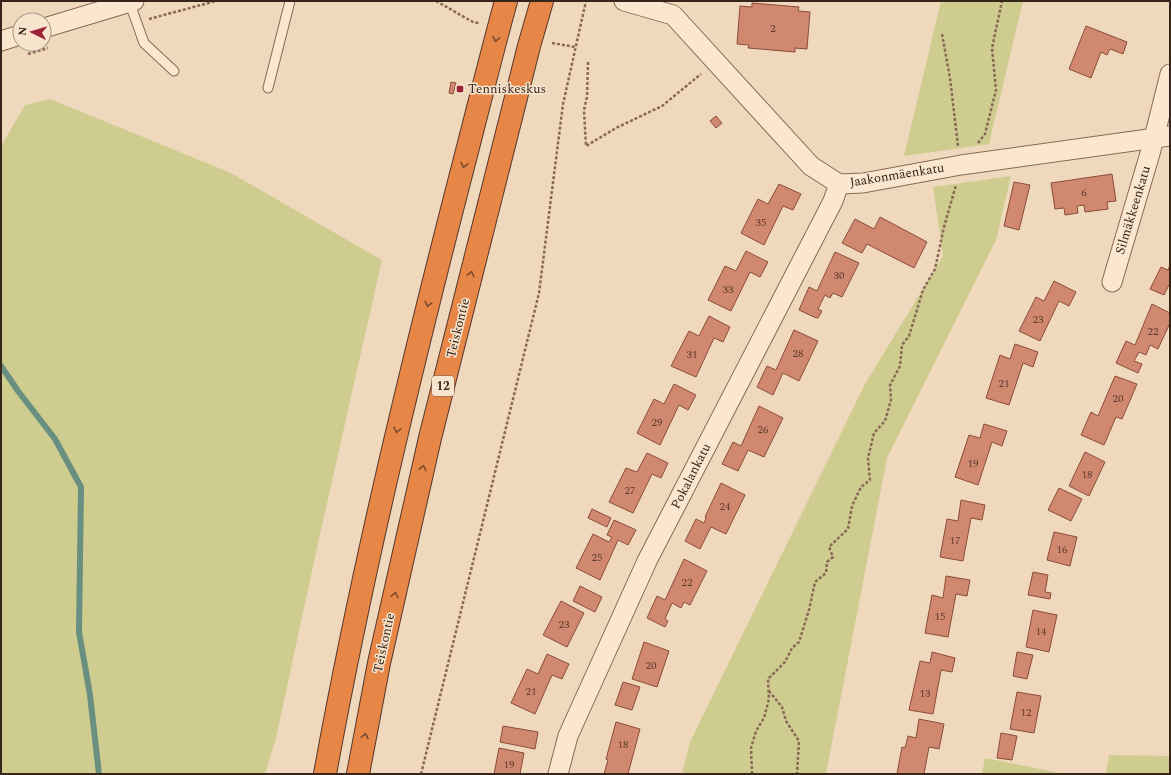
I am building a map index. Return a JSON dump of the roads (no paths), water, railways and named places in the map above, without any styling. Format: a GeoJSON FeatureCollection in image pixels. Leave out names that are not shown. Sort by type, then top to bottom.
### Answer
{"type":"FeatureCollection","features":[{"type":"Feature","properties":{"kind":"highway"},"geometry":{"type":"LineString","coordinates":[[325,774],[341,685],[388,468],[414,358],[506,1]]}},
{"type":"Feature","properties":{"kind":"highway","name":"Teiskontie"},"geometry":{"type":"LineString","coordinates":[[358,774],[379,663],[430,438],[529,46],[542,1]]}},
{"type":"Feature","properties":{"kind":"street"},"geometry":{"type":"LineString","coordinates":[[52,26],[131,1]]}},
{"type":"Feature","properties":{"kind":"street","name":"Jaakonmäenkatu"},"geometry":{"type":"LineString","coordinates":[[624,1],[675,8],[810,166],[838,184],[863,183],[961,165],[1162,137]]}},
{"type":"Feature","properties":{"kind":"street"},"geometry":{"type":"LineString","coordinates":[[1,41],[12,38]]}},
{"type":"Feature","properties":{"kind":"street","name":"Silmäkkeenkatu"},"geometry":{"type":"LineString","coordinates":[[1112,282],[1162,137],[1170,74]]}},
{"type":"Feature","properties":{"kind":"street","name":"Pokalankatu"},"geometry":{"type":"LineString","coordinates":[[558,774],[568,736],[647,561],[833,201],[838,184]]}},
{"type":"Feature","properties":{"kind":"lane"},"geometry":{"type":"LineString","coordinates":[[131,1],[144,43],[174,71]]}},
{"type":"Feature","properties":{"kind":"lane"},"geometry":{"type":"LineString","coordinates":[[268,88],[290,1]]}},
{"type":"Feature","properties":{"kind":"waterway"},"geometry":{"type":"LineString","coordinates":[[1,366],[18,391],[55,439],[81,487],[79,632],[90,695],[99,774]]}},
{"type":"Feature","properties":{"kind":"place","name":"Tenniskeskus"},"geometry":{"type":"Point","coordinates":[460,89]}}]}
